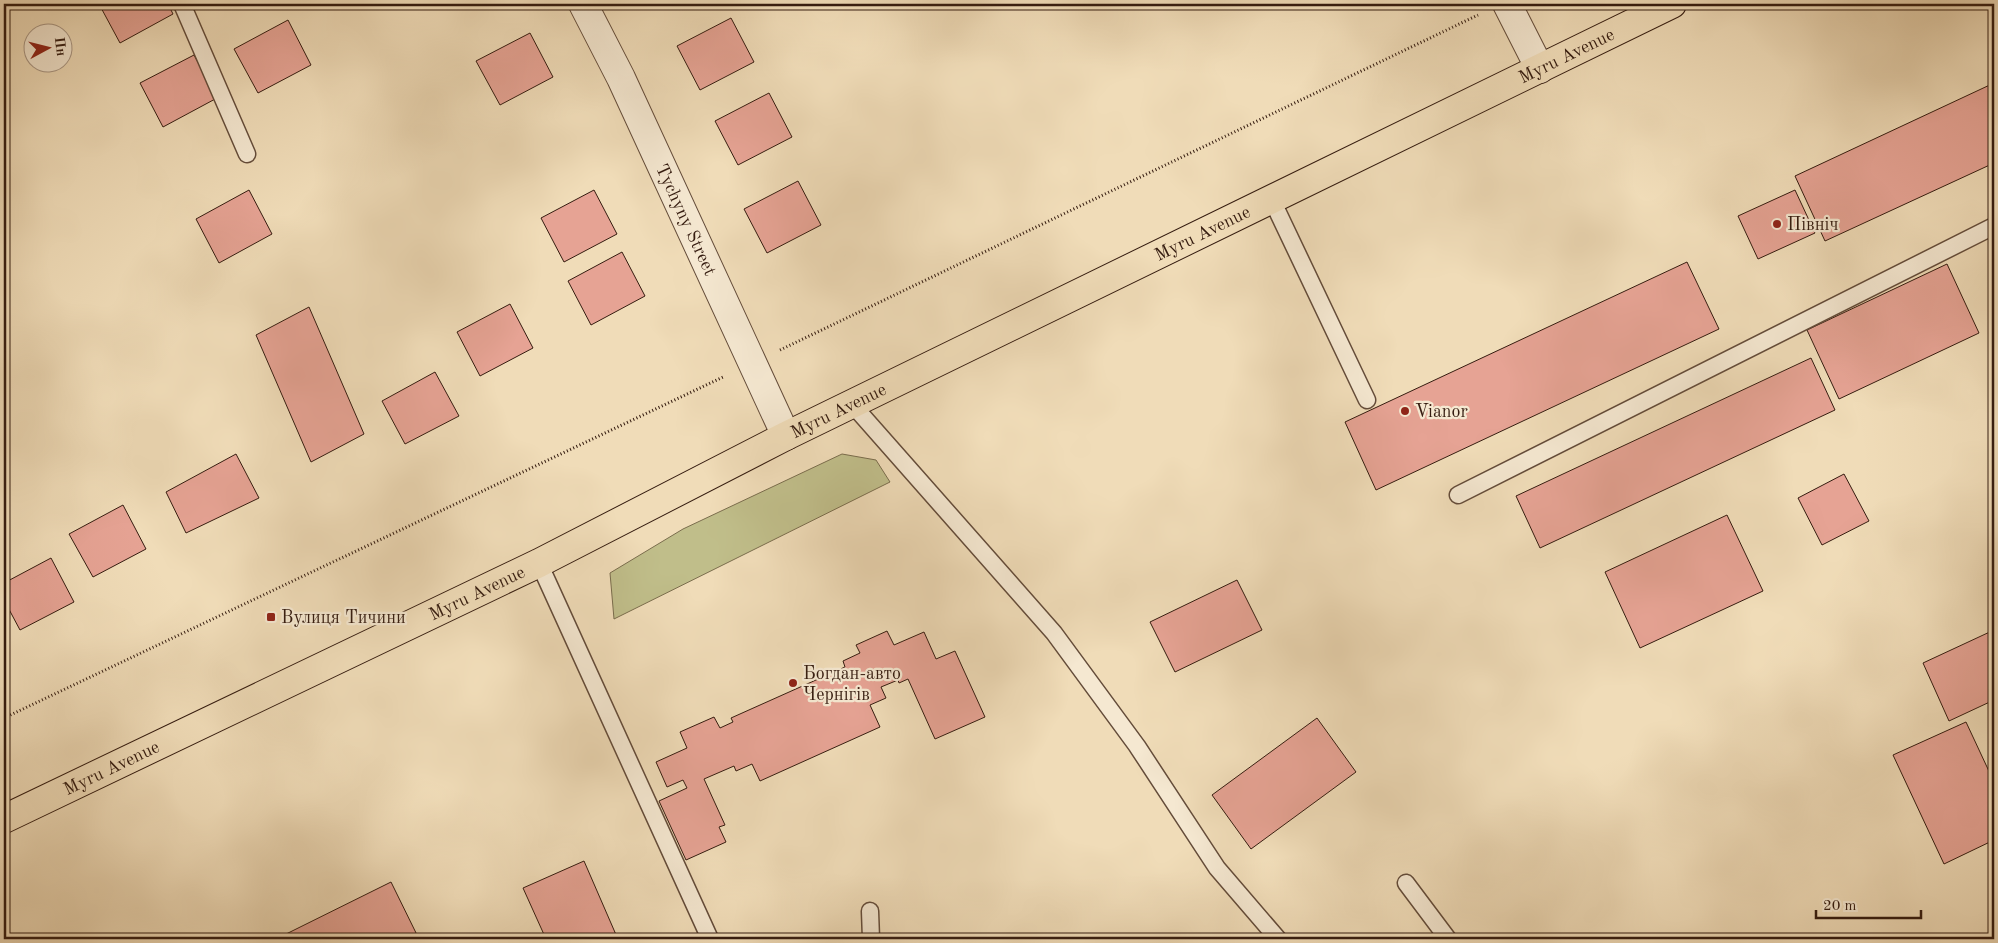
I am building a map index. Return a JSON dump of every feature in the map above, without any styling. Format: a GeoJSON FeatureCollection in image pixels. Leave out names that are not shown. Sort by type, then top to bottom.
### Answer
{"type":"FeatureCollection","features":[{"type":"Feature","properties":{"kind":"main road","name":"Myru Avenue"},"geometry":{"type":"LineString","coordinates":[[4,818],[539,563],[786,436],[1540,69],[1666,5]]}},
{"type":"Feature","properties":{"kind":"street","name":"Tychyny Street"},"geometry":{"type":"LineString","coordinates":[[583,4],[621,78],[786,436]]}},
{"type":"Feature","properties":{"kind":"street"},"geometry":{"type":"LineString","coordinates":[[1507,4],[1540,69]]}},
{"type":"Feature","properties":{"kind":"lane"},"geometry":{"type":"LineString","coordinates":[[182,4],[247,154]]}},
{"type":"Feature","properties":{"kind":"lane"},"geometry":{"type":"LineString","coordinates":[[1272,200],[1367,400]]}},
{"type":"Feature","properties":{"kind":"lane"},"geometry":{"type":"LineString","coordinates":[[1458,495],[1994,226]]}},
{"type":"Feature","properties":{"kind":"lane"},"geometry":{"type":"LineString","coordinates":[[852,404],[1054,633],[1137,746],[1217,868],[1278,939]]}},
{"type":"Feature","properties":{"kind":"lane"},"geometry":{"type":"LineString","coordinates":[[539,563],[710,939]]}},
{"type":"Feature","properties":{"kind":"lane"},"geometry":{"type":"LineString","coordinates":[[1406,883],[1448,939]]}},
{"type":"Feature","properties":{"kind":"lane"},"geometry":{"type":"LineString","coordinates":[[870,911],[871,939]]}},
{"type":"Feature","properties":{"kind":"shaded area"},"geometry":{"type":"Polygon","coordinates":[[[842,454],[876,460],[890,482],[614,619],[610,573],[683,529],[842,454]]]}},
{"type":"Feature","properties":{"kind":"building"},"geometry":{"type":"Polygon","coordinates":[[[99,4],[168,4],[173,14],[120,43],[99,4]]]}},
{"type":"Feature","properties":{"kind":"building"},"geometry":{"type":"Polygon","coordinates":[[[731,18],[754,62],[700,90],[677,46],[731,18]]]}},
{"type":"Feature","properties":{"kind":"building"},"geometry":{"type":"Polygon","coordinates":[[[288,20],[311,65],[258,93],[234,49],[288,20]]]}},
{"type":"Feature","properties":{"kind":"building"},"geometry":{"type":"Polygon","coordinates":[[[530,33],[553,77],[500,105],[476,61],[530,33]]]}},
{"type":"Feature","properties":{"kind":"building"},"geometry":{"type":"Polygon","coordinates":[[[194,55],[217,98],[163,127],[140,83],[194,55]]]}},
{"type":"Feature","properties":{"kind":"building"},"geometry":{"type":"Polygon","coordinates":[[[1994,83],[1994,163],[1825,241],[1795,176],[1994,83]]]}},
{"type":"Feature","properties":{"kind":"building"},"geometry":{"type":"Polygon","coordinates":[[[769,93],[792,137],[738,165],[715,121],[769,93]]]}},
{"type":"Feature","properties":{"kind":"building"},"geometry":{"type":"Polygon","coordinates":[[[798,181],[821,225],[767,253],[744,209],[798,181]]]}},
{"type":"Feature","properties":{"kind":"building"},"geometry":{"type":"Polygon","coordinates":[[[249,190],[272,234],[219,263],[196,219],[249,190]]]}},
{"type":"Feature","properties":{"kind":"building"},"geometry":{"type":"Polygon","coordinates":[[[594,190],[617,234],[564,262],[541,218],[594,190]]]}},
{"type":"Feature","properties":{"kind":"building","name":"Північ"},"geometry":{"type":"Polygon","coordinates":[[[1795,190],[1815,233],[1758,259],[1738,216],[1795,190]]]}},
{"type":"Feature","properties":{"kind":"building"},"geometry":{"type":"Polygon","coordinates":[[[622,252],[645,296],[591,325],[568,281],[622,252]]]}},
{"type":"Feature","properties":{"kind":"building"},"geometry":{"type":"Polygon","coordinates":[[[1687,262],[1719,329],[1376,490],[1345,422],[1687,262]]]}},
{"type":"Feature","properties":{"kind":"building"},"geometry":{"type":"Polygon","coordinates":[[[1947,264],[1979,333],[1839,399],[1807,330],[1947,264]]]}},
{"type":"Feature","properties":{"kind":"building"},"geometry":{"type":"Polygon","coordinates":[[[510,304],[533,348],[480,376],[457,332],[510,304]]]}},
{"type":"Feature","properties":{"kind":"building"},"geometry":{"type":"Polygon","coordinates":[[[309,307],[364,434],[311,462],[256,335],[309,307]]]}},
{"type":"Feature","properties":{"kind":"building"},"geometry":{"type":"Polygon","coordinates":[[[1811,358],[1835,410],[1540,548],[1516,496],[1811,358]]]}},
{"type":"Feature","properties":{"kind":"building"},"geometry":{"type":"Polygon","coordinates":[[[435,372],[459,416],[405,444],[382,401],[435,372]]]}},
{"type":"Feature","properties":{"kind":"building"},"geometry":{"type":"Polygon","coordinates":[[[236,454],[259,498],[186,533],[166,492],[236,454]]]}},
{"type":"Feature","properties":{"kind":"building"},"geometry":{"type":"Polygon","coordinates":[[[1844,474],[1869,521],[1822,545],[1798,498],[1844,474]]]}},
{"type":"Feature","properties":{"kind":"building"},"geometry":{"type":"Polygon","coordinates":[[[123,505],[146,549],[93,577],[69,534],[123,505]]]}},
{"type":"Feature","properties":{"kind":"building"},"geometry":{"type":"Polygon","coordinates":[[[1727,515],[1763,591],[1640,648],[1605,572],[1727,515]]]}},
{"type":"Feature","properties":{"kind":"building"},"geometry":{"type":"Polygon","coordinates":[[[51,558],[74,602],[20,630],[4,600],[4,583],[51,558]]]}},
{"type":"Feature","properties":{"kind":"building"},"geometry":{"type":"Polygon","coordinates":[[[1237,580],[1262,630],[1175,672],[1150,622],[1237,580]]]}},
{"type":"Feature","properties":{"kind":"building"},"geometry":{"type":"Polygon","coordinates":[[[1994,630],[1994,700],[1949,721],[1923,663],[1994,630]]]}},
{"type":"Feature","properties":{"kind":"building"},"geometry":{"type":"Polygon","coordinates":[[[887,631],[894,645],[924,632],[936,659],[955,651],[985,717],[935,739],[908,679],[899,683],[898,680],[881,687],[886,698],[870,705],[880,727],[760,781],[752,764],[736,771],[734,766],[704,779],[725,825],[719,827],[726,842],[686,860],[659,801],[687,788],[683,780],[667,787],[656,762],[687,748],[680,732],[714,717],[720,728],[733,722],[731,718],[845,667],[843,661],[860,653],[856,645],[887,631]]]}},
{"type":"Feature","properties":{"kind":"building"},"geometry":{"type":"Polygon","coordinates":[[[1317,718],[1356,772],[1251,849],[1212,795],[1317,718]]]}},
{"type":"Feature","properties":{"kind":"building"},"geometry":{"type":"Polygon","coordinates":[[[1966,722],[1994,782],[1994,840],[1944,864],[1893,755],[1966,722]]]}},
{"type":"Feature","properties":{"kind":"building"},"geometry":{"type":"Polygon","coordinates":[[[584,861],[617,937],[612,939],[546,939],[523,888],[584,861]]]}},
{"type":"Feature","properties":{"kind":"building"},"geometry":{"type":"Polygon","coordinates":[[[391,882],[419,939],[276,939],[391,882]]]}},
{"type":"Feature","properties":{"kind":"place","name":"Північ"},"geometry":{"type":"Point","coordinates":[1777,224]}},
{"type":"Feature","properties":{"kind":"place","name":"Vianor"},"geometry":{"type":"Point","coordinates":[1405,411]}},
{"type":"Feature","properties":{"kind":"place","name":"Вулиця Тичини"},"geometry":{"type":"Point","coordinates":[271,617]}},
{"type":"Feature","properties":{"kind":"place","name":"Богдан-авто Чернігів"},"geometry":{"type":"Point","coordinates":[793,683]}}]}
